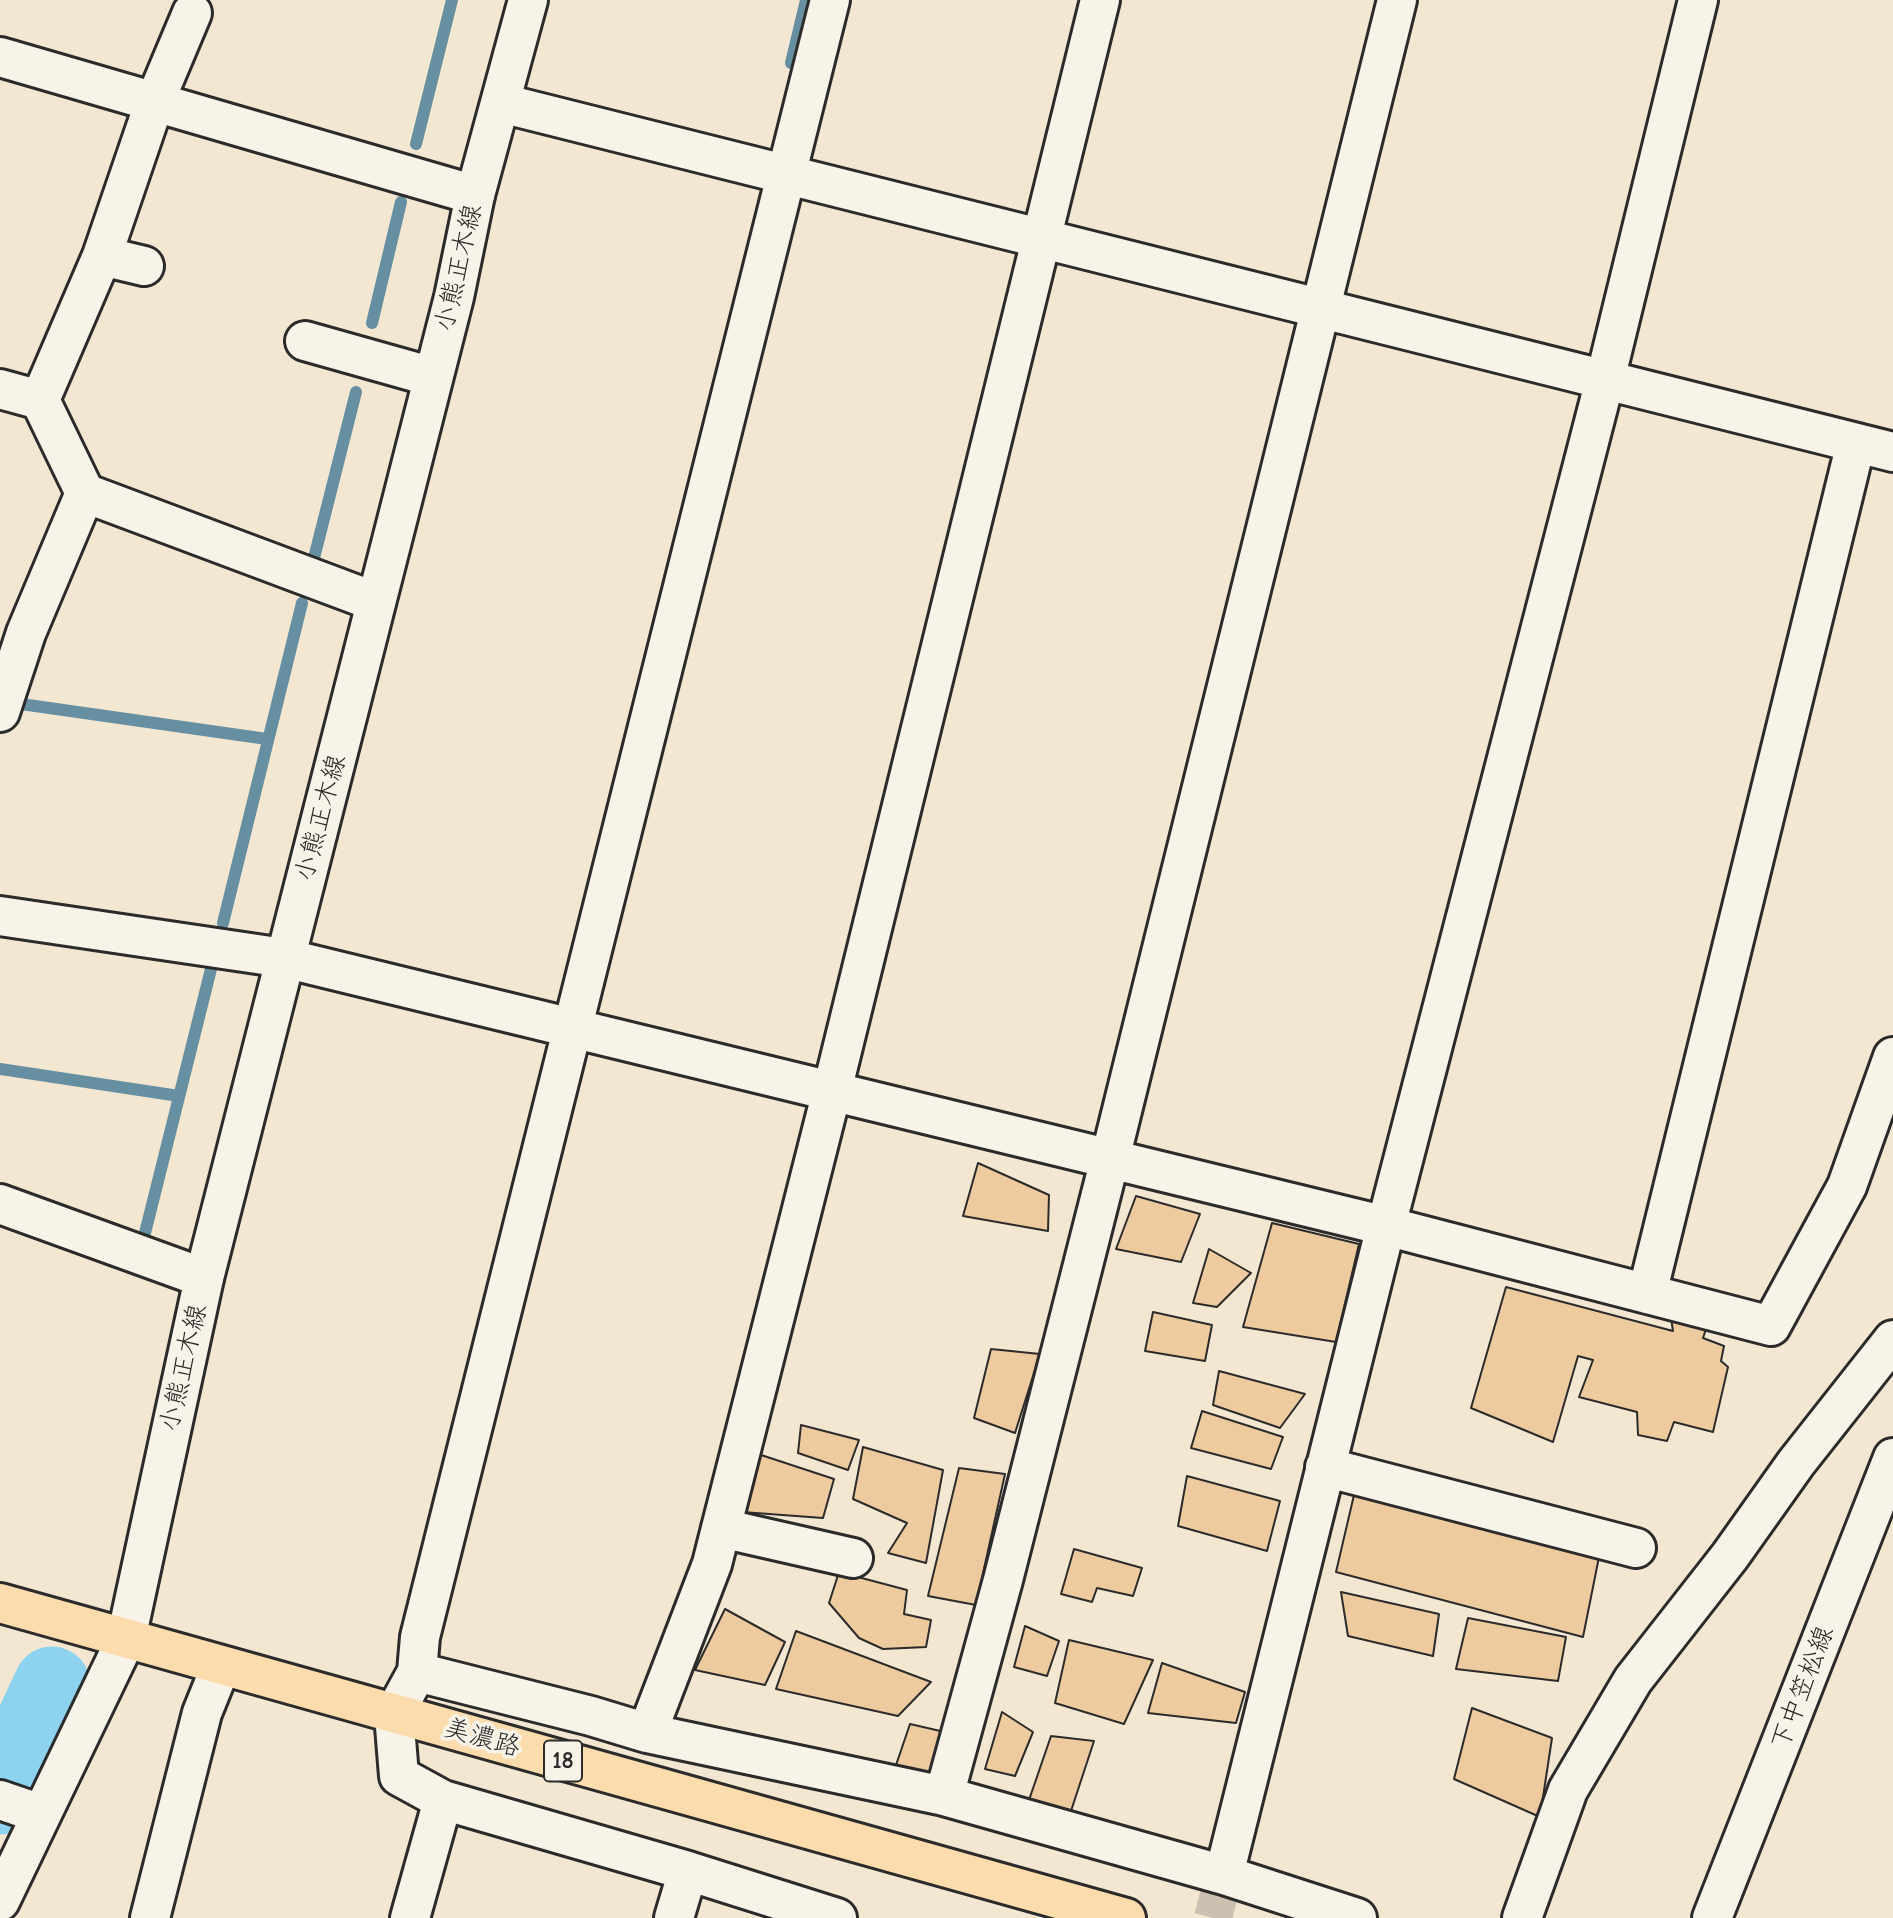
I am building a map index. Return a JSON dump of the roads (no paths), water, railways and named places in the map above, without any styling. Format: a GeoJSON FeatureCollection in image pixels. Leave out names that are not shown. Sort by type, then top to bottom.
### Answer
{"type":"FeatureCollection","features":[{"type":"Feature","properties":{"kind":"main road","name":"美濃路"},"geometry":{"type":"LineString","coordinates":[[0,1603],[1126,1918]]}},
{"type":"Feature","properties":{"kind":"street","name":"小熊正木線"},"geometry":{"type":"LineString","coordinates":[[0,1901],[126,1639],[204,1278],[454,297],[475,195],[528,0]]}},
{"type":"Feature","properties":{"kind":"street"},"geometry":{"type":"LineString","coordinates":[[830,0],[420,1637],[417,1672],[394,1714],[399,1776],[443,1800],[688,1871],[837,1918]]}},
{"type":"Feature","properties":{"kind":"street"},"geometry":{"type":"LineString","coordinates":[[647,1733],[712,1563],[832,1091],[1100,0]]}},
{"type":"Feature","properties":{"kind":"street"},"geometry":{"type":"LineString","coordinates":[[944,1796],[1003,1580],[1110,1159],[1397,0]]}},
{"type":"Feature","properties":{"kind":"street"},"geometry":{"type":"LineString","coordinates":[[1224,1875],[1386,1226],[1605,380],[1698,0]]}},
{"type":"Feature","properties":{"kind":"street"},"geometry":{"type":"LineString","coordinates":[[40,400],[102,256],[155,101],[192,13]]}},
{"type":"Feature","properties":{"kind":"street"},"geometry":{"type":"LineString","coordinates":[[0,57],[475,195]]}},
{"type":"Feature","properties":{"kind":"street"},"geometry":{"type":"LineString","coordinates":[[501,103],[1893,452]]}},
{"type":"Feature","properties":{"kind":"street"},"geometry":{"type":"LineString","coordinates":[[102,256],[144,266]]}},
{"type":"Feature","properties":{"kind":"street"},"geometry":{"type":"LineString","coordinates":[[305,341],[433,377]]}},
{"type":"Feature","properties":{"kind":"street"},"geometry":{"type":"LineString","coordinates":[[0,389],[40,400],[85,493],[376,602]]}},
{"type":"Feature","properties":{"kind":"street"},"geometry":{"type":"LineString","coordinates":[[1647,1294],[1856,443]]}},
{"type":"Feature","properties":{"kind":"street"},"geometry":{"type":"LineString","coordinates":[[0,712],[13,628],[85,493]]}},
{"type":"Feature","properties":{"kind":"street"},"geometry":{"type":"LineString","coordinates":[[0,916],[284,958],[1386,1226],[1771,1326],[1847,1186],[1893,1057]]}},
{"type":"Feature","properties":{"kind":"street"},"geometry":{"type":"LineString","coordinates":[[0,1203],[204,1278]]}},
{"type":"Feature","properties":{"kind":"street"},"geometry":{"type":"LineString","coordinates":[[1522,1918],[1567,1790],[1633,1680],[1893,1340]]}},
{"type":"Feature","properties":{"kind":"street","name":"下中笠松線"},"geometry":{"type":"LineString","coordinates":[[1712,1918],[1893,1458]]}},
{"type":"Feature","properties":{"kind":"street"},"geometry":{"type":"LineString","coordinates":[[1325,1467],[1636,1548]]}},
{"type":"Feature","properties":{"kind":"street"},"geometry":{"type":"LineString","coordinates":[[721,1528],[853,1558]]}},
{"type":"Feature","properties":{"kind":"street"},"geometry":{"type":"LineString","coordinates":[[150,1918],[202,1713],[221,1665]]}},
{"type":"Feature","properties":{"kind":"street"},"geometry":{"type":"LineString","coordinates":[[417,1672],[592,1716],[647,1733],[944,1796],[1224,1875],[1357,1918]]}},
{"type":"Feature","properties":{"kind":"street"},"geometry":{"type":"LineString","coordinates":[[0,1800],[41,1814]]}},
{"type":"Feature","properties":{"kind":"street"},"geometry":{"type":"LineString","coordinates":[[410,1918],[443,1800]]}},
{"type":"Feature","properties":{"kind":"street"},"geometry":{"type":"LineString","coordinates":[[674,1918],[688,1871]]}},
{"type":"Feature","properties":{"kind":"waterway"},"geometry":{"type":"LineString","coordinates":[[416,144],[452,0]]}},
{"type":"Feature","properties":{"kind":"waterway"},"geometry":{"type":"LineString","coordinates":[[791,63],[806,0]]}},
{"type":"Feature","properties":{"kind":"waterway"},"geometry":{"type":"LineString","coordinates":[[372,323],[401,202]]}},
{"type":"Feature","properties":{"kind":"waterway"},"geometry":{"type":"LineString","coordinates":[[313,562],[356,392]]}},
{"type":"Feature","properties":{"kind":"waterway"},"geometry":{"type":"LineString","coordinates":[[223,923],[302,603]]}},
{"type":"Feature","properties":{"kind":"waterway"},"geometry":{"type":"LineString","coordinates":[[21,704],[267,739]]}},
{"type":"Feature","properties":{"kind":"waterway"},"geometry":{"type":"LineString","coordinates":[[144,1237],[211,969]]}},
{"type":"Feature","properties":{"kind":"waterway"},"geometry":{"type":"LineString","coordinates":[[0,1069],[179,1096]]}},
{"type":"Feature","properties":{"kind":"waterway"},"geometry":{"type":"LineString","coordinates":[[0,1796],[52,1685]]}},
{"type":"Feature","properties":{"kind":"tunnel"},"geometry":{"type":"LineString","coordinates":[[1213,1918],[1224,1875]]}}]}
